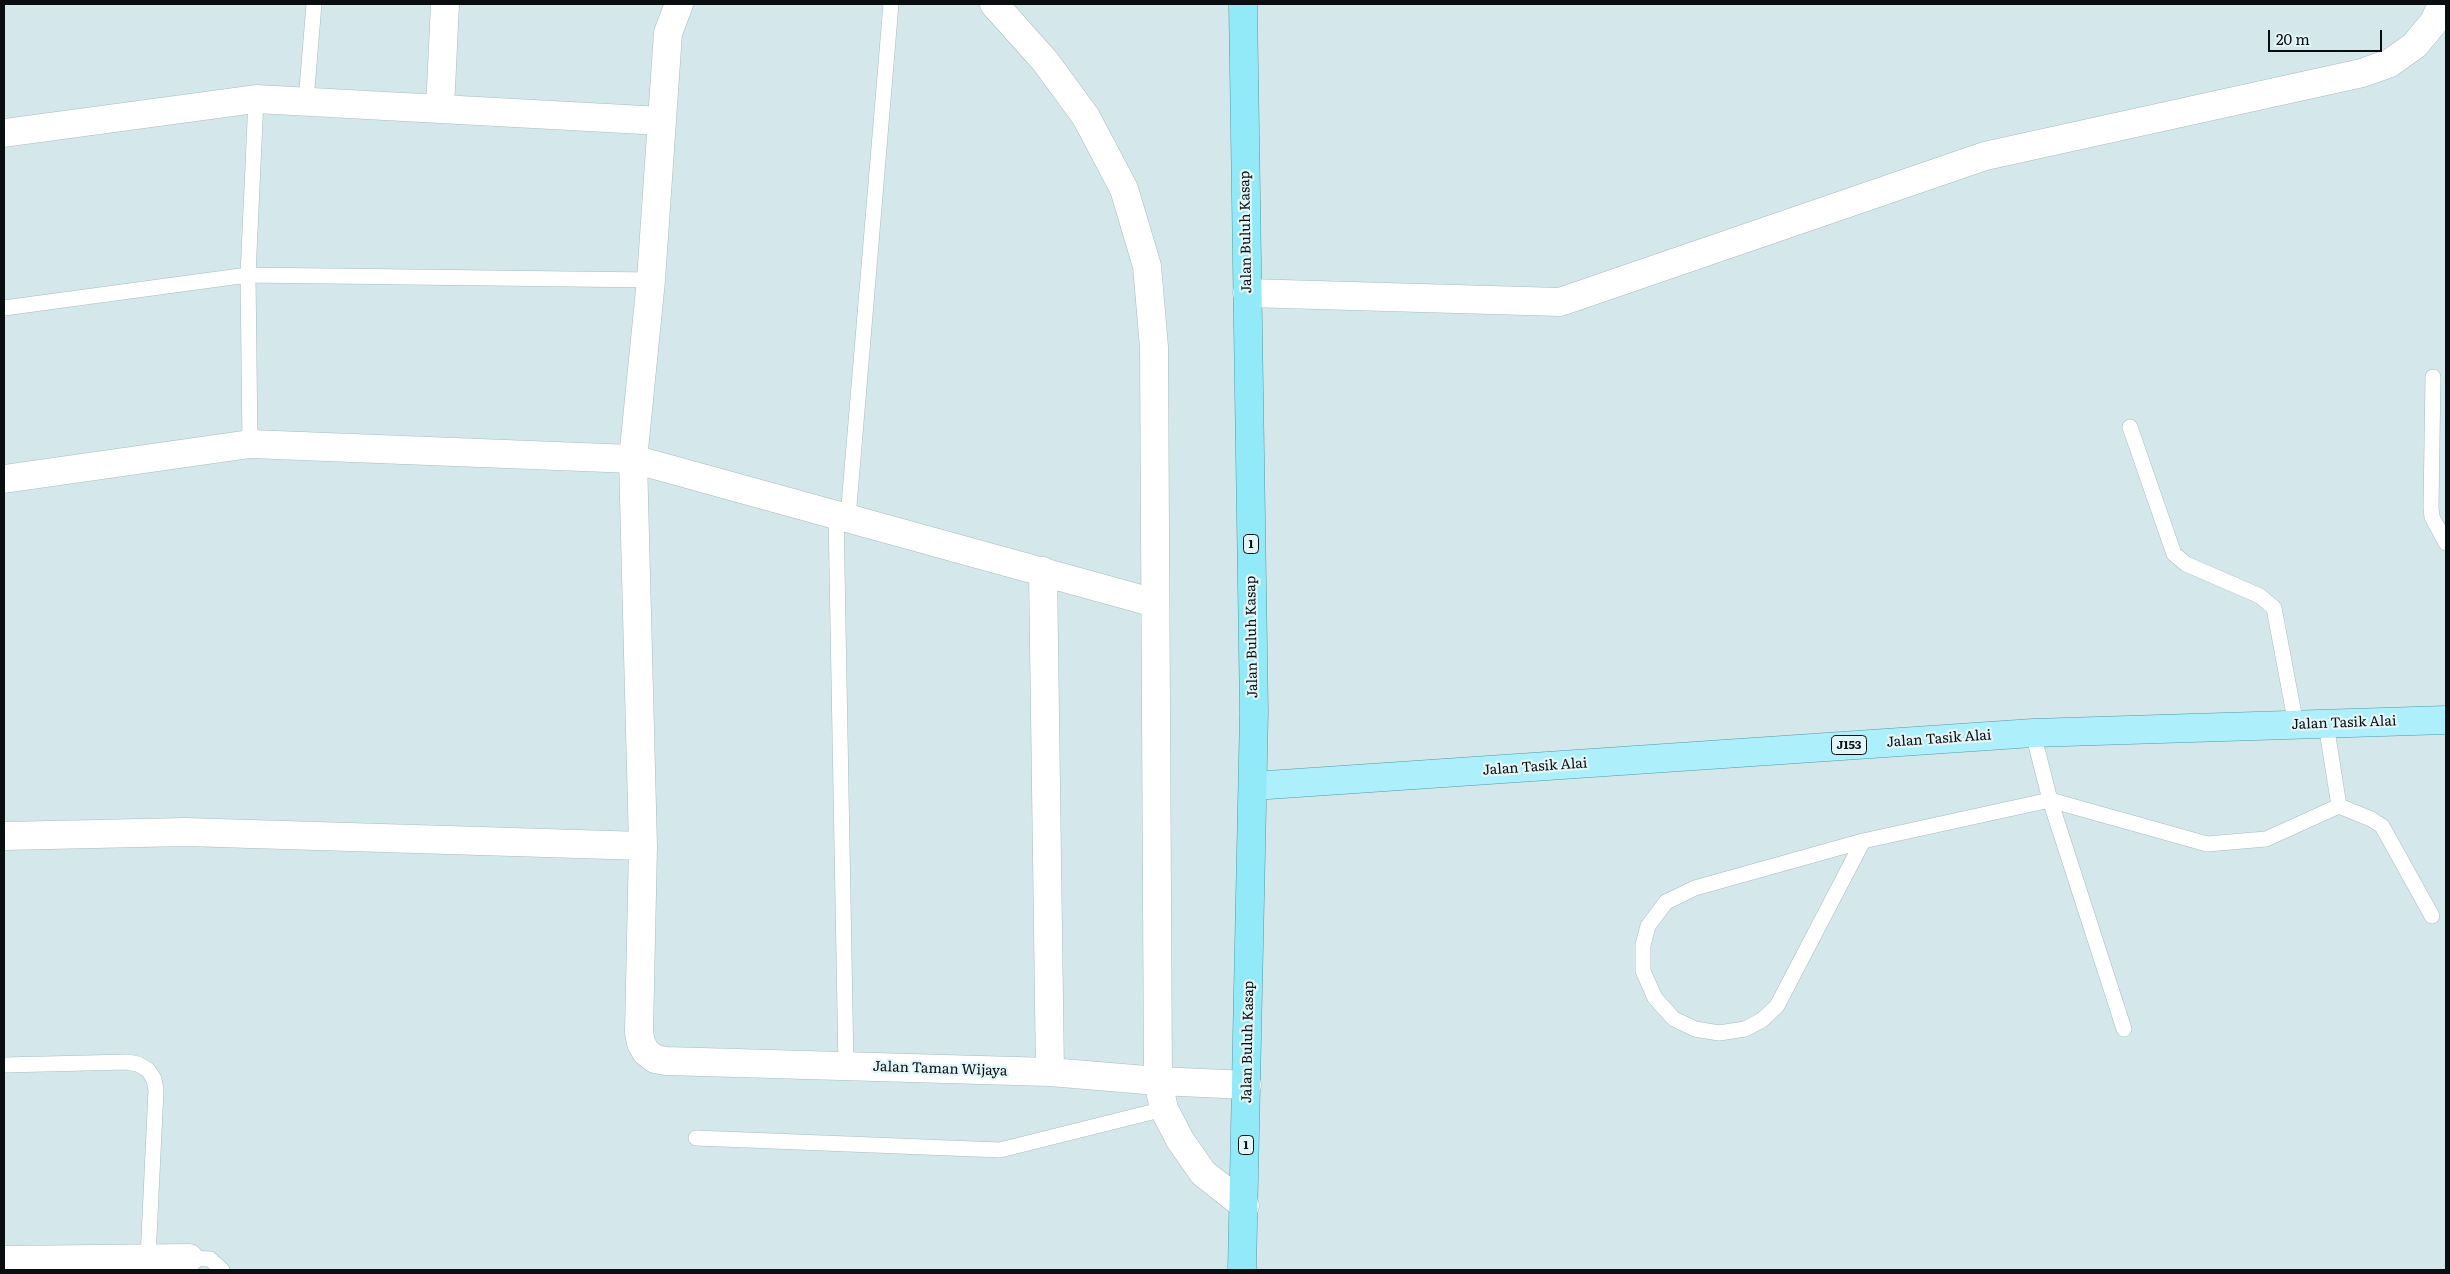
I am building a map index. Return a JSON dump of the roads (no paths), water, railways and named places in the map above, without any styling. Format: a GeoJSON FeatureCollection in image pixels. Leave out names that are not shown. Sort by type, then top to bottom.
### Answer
{"type":"FeatureCollection","features":[{"type":"Feature","properties":{"kind":"highway","name":"Jalan Buluh Kasap"},"geometry":{"type":"LineString","coordinates":[[1242,1270],[1245,1206],[1253,786],[1243,4]]}},
{"type":"Feature","properties":{"kind":"main road","name":"Jalan Tasik Alai"},"geometry":{"type":"LineString","coordinates":[[1253,786],[2033,733],[2446,720]]}},
{"type":"Feature","properties":{"kind":"street"},"geometry":{"type":"LineString","coordinates":[[440,109],[445,4]]}},
{"type":"Feature","properties":{"kind":"street"},"geometry":{"type":"LineString","coordinates":[[4,836],[186,832],[642,846],[633,459],[651,280],[668,33],[679,4]]}},
{"type":"Feature","properties":{"kind":"street"},"geometry":{"type":"LineString","coordinates":[[994,4],[1045,62],[1086,117],[1124,189],[1146,266],[1154,347],[1158,1081],[1164,1109],[1180,1140],[1203,1173],[1245,1206]]}},
{"type":"Feature","properties":{"kind":"street"},"geometry":{"type":"LineString","coordinates":[[1247,293],[1560,302],[1986,156],[2362,73],[2390,62],[2415,45],[2434,22],[2442,4]]}},
{"type":"Feature","properties":{"kind":"street"},"geometry":{"type":"LineString","coordinates":[[4,133],[256,99],[662,121]]}},
{"type":"Feature","properties":{"kind":"street"},"geometry":{"type":"LineString","coordinates":[[4,479],[250,444],[633,459],[1155,603]]}},
{"type":"Feature","properties":{"kind":"street"},"geometry":{"type":"LineString","coordinates":[[1043,572],[1050,1072]]}},
{"type":"Feature","properties":{"kind":"street","name":"Jalan Taman Wijaya"},"geometry":{"type":"LineString","coordinates":[[642,846],[639,1032],[641,1043],[646,1052],[655,1059],[666,1061],[1050,1072],[1158,1081],[1247,1085]]}},
{"type":"Feature","properties":{"kind":"street"},"geometry":{"type":"LineString","coordinates":[[4,1260],[189,1258]]}},
{"type":"Feature","properties":{"kind":"lane"},"geometry":{"type":"LineString","coordinates":[[306,101],[314,4]]}},
{"type":"Feature","properties":{"kind":"lane"},"geometry":{"type":"LineString","coordinates":[[846,1066],[842,516],[891,4]]}},
{"type":"Feature","properties":{"kind":"lane"},"geometry":{"type":"LineString","coordinates":[[250,444],[248,275],[256,99]]}},
{"type":"Feature","properties":{"kind":"lane"},"geometry":{"type":"LineString","coordinates":[[4,308],[248,275],[651,280]]}},
{"type":"Feature","properties":{"kind":"lane"},"geometry":{"type":"LineString","coordinates":[[2433,377],[2431,508],[2432,517],[2446,542]]}},
{"type":"Feature","properties":{"kind":"lane"},"geometry":{"type":"LineString","coordinates":[[2130,427],[2174,554],[2186,564],[2260,596],[2274,608],[2296,725]]}},
{"type":"Feature","properties":{"kind":"lane"},"geometry":{"type":"LineString","coordinates":[[2326,724],[2339,806]]}},
{"type":"Feature","properties":{"kind":"lane"},"geometry":{"type":"LineString","coordinates":[[2033,733],[2050,800],[2124,1030]]}},
{"type":"Feature","properties":{"kind":"lane"},"geometry":{"type":"LineString","coordinates":[[1863,841],[1777,1006],[1762,1020],[1745,1029],[1719,1033],[1694,1030],[1674,1019],[1655,998],[1643,971],[1643,945],[1648,926],[1666,902],[1695,888],[1863,841],[2050,800],[2207,844],[2266,839],[2339,806],[2371,819],[2382,826],[2432,916]]}},
{"type":"Feature","properties":{"kind":"lane"},"geometry":{"type":"LineString","coordinates":[[4,1065],[127,1062],[138,1064],[148,1070],[154,1079],[156,1090],[148,1258]]}},
{"type":"Feature","properties":{"kind":"lane"},"geometry":{"type":"LineString","coordinates":[[696,1138],[1000,1150],[1164,1109]]}},
{"type":"Feature","properties":{"kind":"lane"},"geometry":{"type":"LineString","coordinates":[[189,1258],[210,1259],[222,1270]]}}]}
